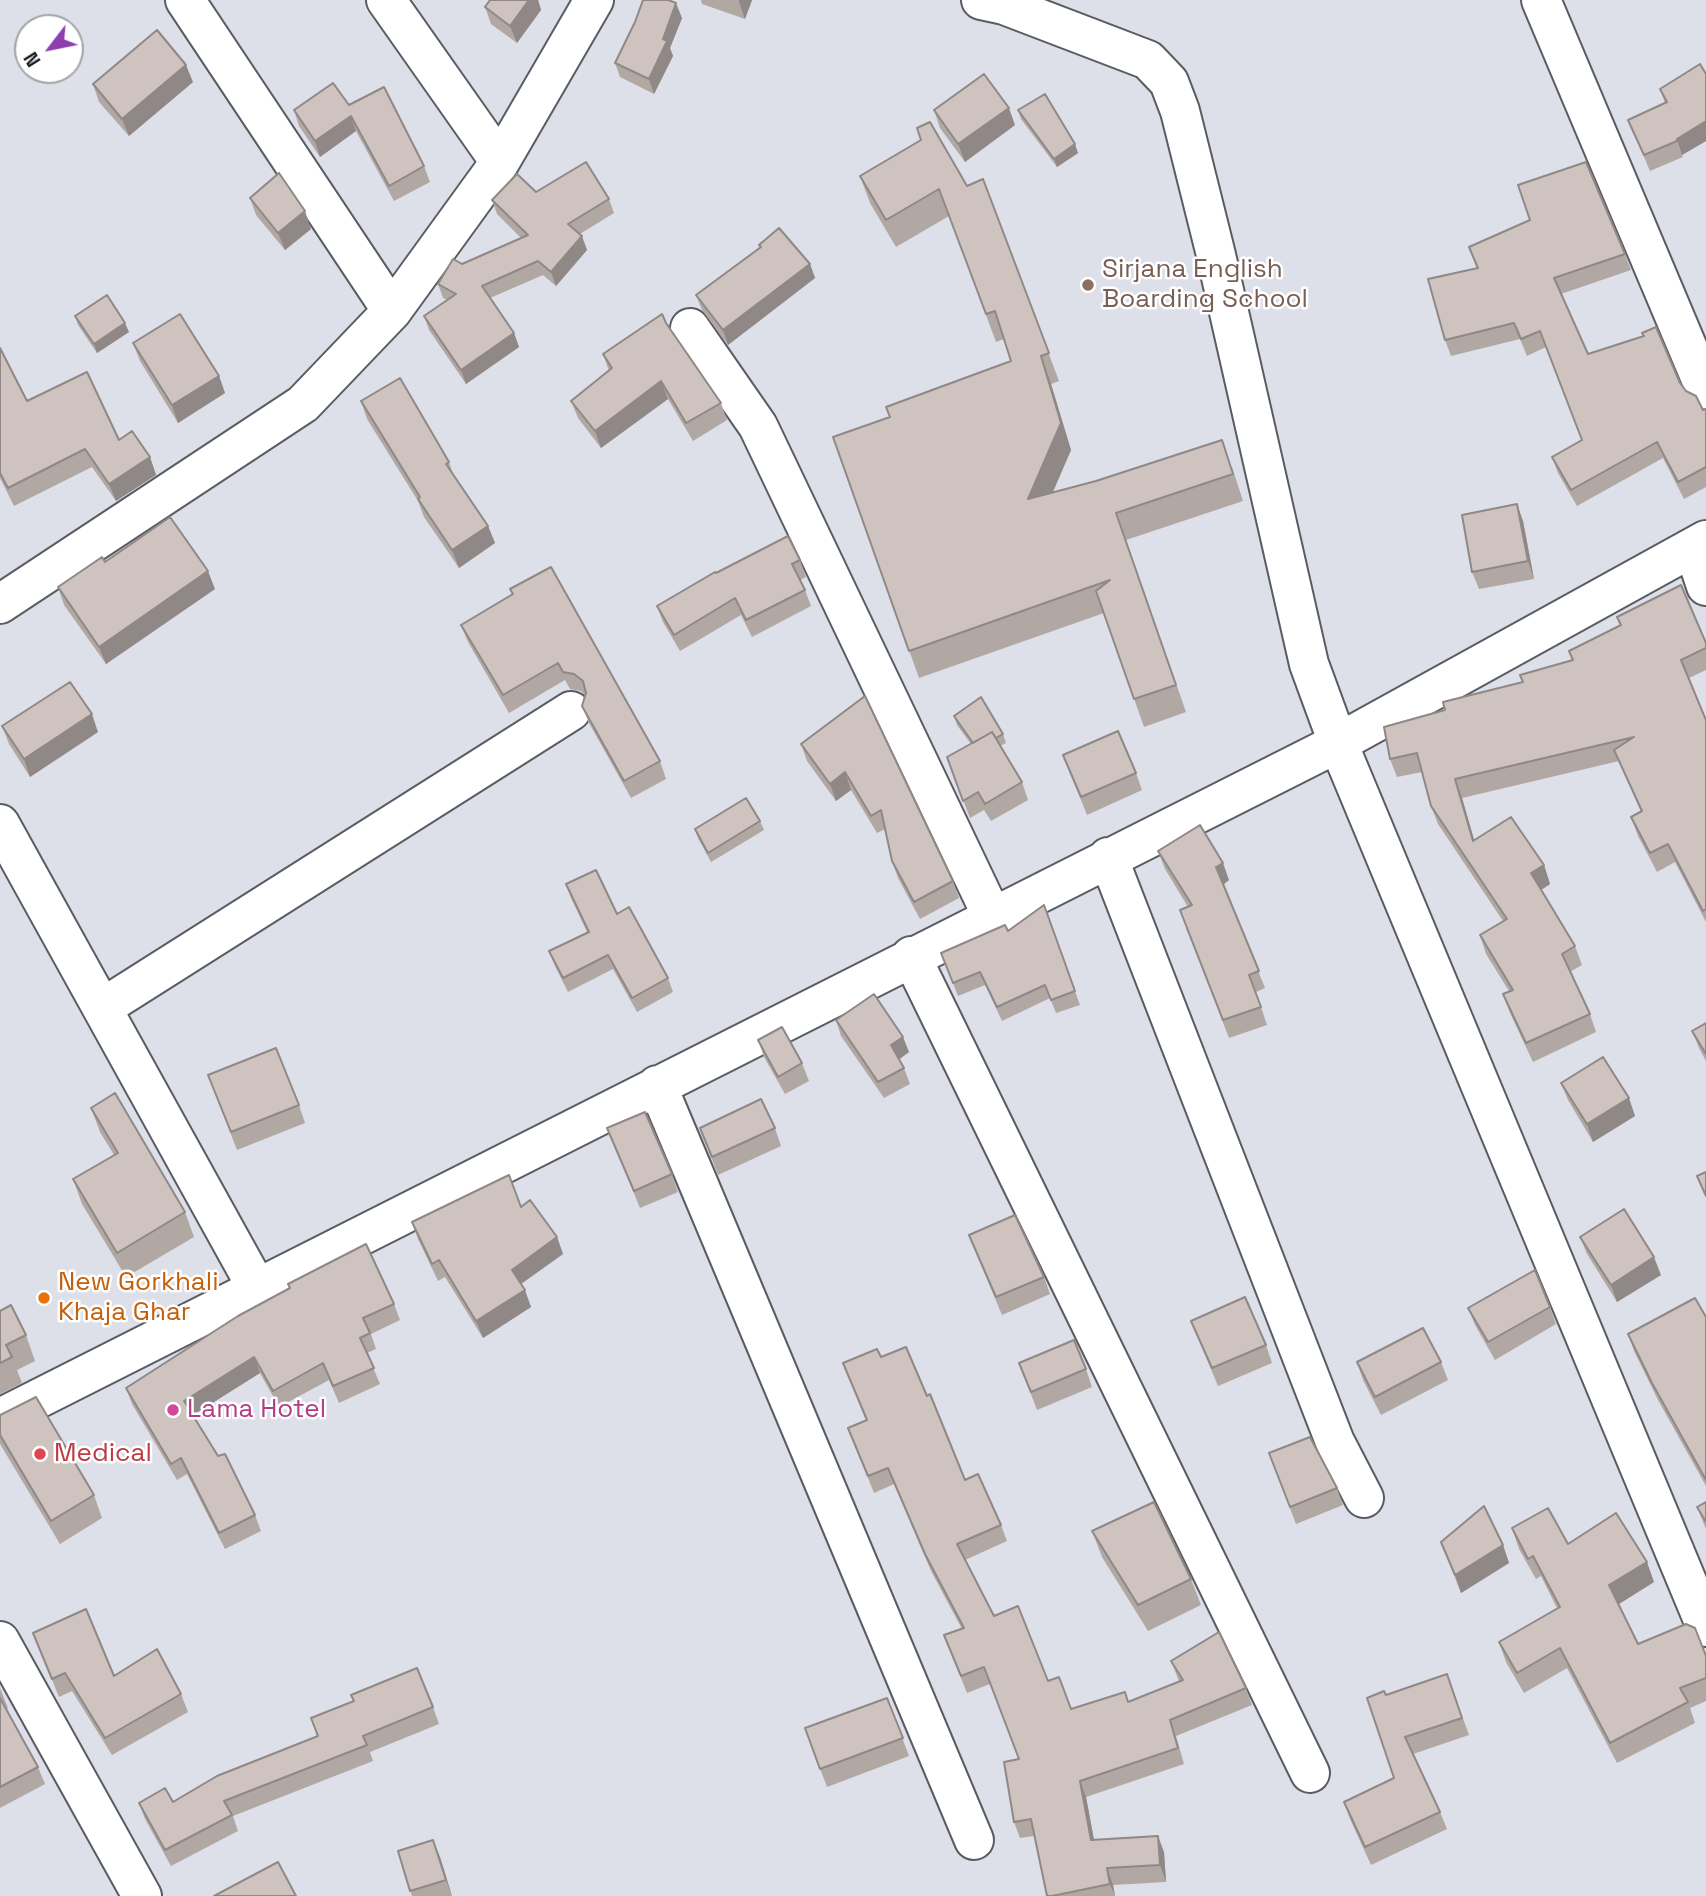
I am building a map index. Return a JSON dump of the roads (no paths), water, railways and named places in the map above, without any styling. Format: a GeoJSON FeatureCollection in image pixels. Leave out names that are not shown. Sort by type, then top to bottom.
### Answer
{"type":"FeatureCollection","features":[{"type":"Feature","properties":{"kind":"street"},"geometry":{"type":"LineString","coordinates":[[185,0],[392,311]]}},
{"type":"Feature","properties":{"kind":"street"},"geometry":{"type":"LineString","coordinates":[[386,0],[500,162]]}},
{"type":"Feature","properties":{"kind":"street"},"geometry":{"type":"LineString","coordinates":[[1,601],[303,404],[392,311],[500,162],[594,0]]}},
{"type":"Feature","properties":{"kind":"street"},"geometry":{"type":"LineString","coordinates":[[1541,0],[1706,391]]}},
{"type":"Feature","properties":{"kind":"street"},"geometry":{"type":"LineString","coordinates":[[998,2],[1148,60],[1169,82],[1180,111],[1216,255],[1309,664],[1338,743],[1706,1627]]}},
{"type":"Feature","properties":{"kind":"street"},"geometry":{"type":"LineString","coordinates":[[690,328],[758,426],[992,916]]}},
{"type":"Feature","properties":{"kind":"street"},"geometry":{"type":"LineString","coordinates":[[0,1418],[911,956],[1338,743],[1699,544],[1706,586]]}},
{"type":"Feature","properties":{"kind":"street"},"geometry":{"type":"LineString","coordinates":[[102,1008],[571,711]]}},
{"type":"Feature","properties":{"kind":"street"},"geometry":{"type":"LineString","coordinates":[[0,824],[257,1288]]}},
{"type":"Feature","properties":{"kind":"street"},"geometry":{"type":"LineString","coordinates":[[1108,857],[1335,1442],[1364,1498]]}},
{"type":"Feature","properties":{"kind":"street"},"geometry":{"type":"LineString","coordinates":[[911,956],[1310,1773]]}},
{"type":"Feature","properties":{"kind":"street"},"geometry":{"type":"LineString","coordinates":[[656,1086],[974,1840]]}},
{"type":"Feature","properties":{"kind":"street"},"geometry":{"type":"LineString","coordinates":[[0,1642],[142,1896]]}},
{"type":"Feature","properties":{"kind":"place","name":"Sirjana English Boarding School"},"geometry":{"type":"Point","coordinates":[1088,285]}},
{"type":"Feature","properties":{"kind":"place","name":"New Gorkhali Khaja Ghar"},"geometry":{"type":"Point","coordinates":[44,1298]}},
{"type":"Feature","properties":{"kind":"place","name":"Lama Hotel"},"geometry":{"type":"Point","coordinates":[173,1410]}},
{"type":"Feature","properties":{"kind":"place","name":"Medical"},"geometry":{"type":"Point","coordinates":[40,1454]}}]}
